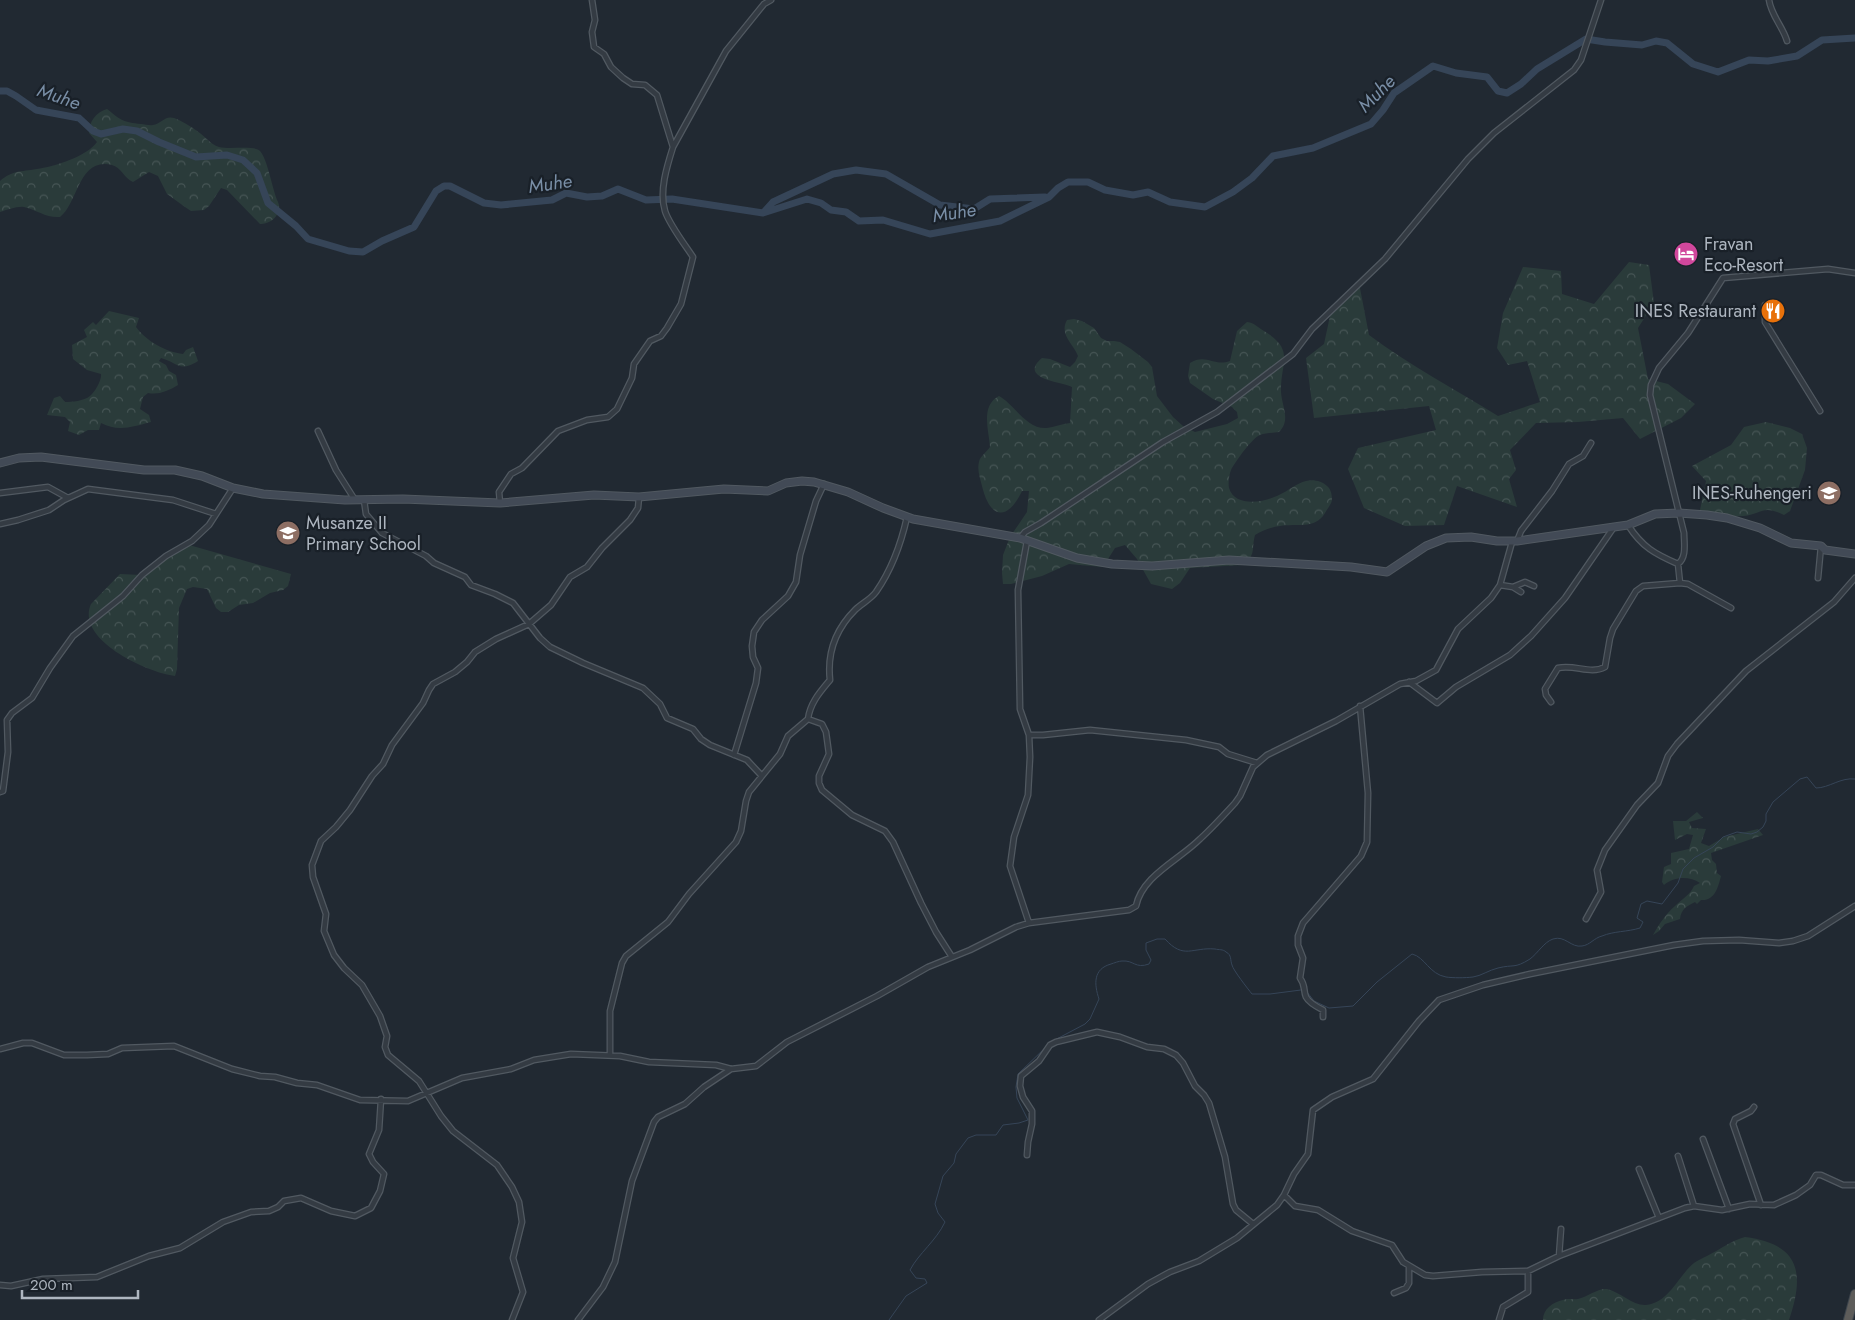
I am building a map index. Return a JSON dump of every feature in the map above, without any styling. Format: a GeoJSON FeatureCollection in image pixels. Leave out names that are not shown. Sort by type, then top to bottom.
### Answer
{"type":"FeatureCollection","features":[{"type":"Feature","properties":{"kind":"highway"},"geometry":{"type":"LineString","coordinates":[[1848,1320],[1855,1294]]}},
{"type":"Feature","properties":{"kind":"main road"},"geometry":{"type":"LineString","coordinates":[[0,463],[19,458],[41,457],[144,470],[175,470],[202,476],[233,488],[263,494],[355,500],[403,499],[500,503],[594,495],[639,498],[724,489],[768,491],[786,483],[802,481],[824,484],[848,492],[907,517],[1023,540],[1077,558],[1112,564],[1152,566],[1229,560],[1351,567],[1387,572],[1426,546],[1446,538],[1471,537],[1514,542],[1614,528],[1655,514],[1679,513],[1727,518],[1760,528],[1791,543],[1821,546],[1825,550],[1855,554]]}},
{"type":"Feature","properties":{"kind":"street"},"geometry":{"type":"LineString","coordinates":[[592,0],[594,47],[604,54],[612,67],[623,78],[632,84],[645,85],[657,95],[673,147]]}},
{"type":"Feature","properties":{"kind":"street"},"geometry":{"type":"LineString","coordinates":[[500,503],[498,492],[511,474],[522,468],[558,431],[587,420],[608,417],[617,409],[632,378],[634,364],[650,341],[661,336],[667,328],[676,311],[686,284],[693,257],[665,213],[662,194],[673,147],[726,52],[764,4],[771,0]]}},
{"type":"Feature","properties":{"kind":"street"},"geometry":{"type":"LineString","coordinates":[[1029,923],[1010,866],[1014,837],[1028,795],[1030,756],[1029,735],[1020,709],[1018,590],[1025,532],[1163,442],[1217,412],[1293,354],[1312,329],[1385,259],[1468,159],[1494,133],[1574,70],[1581,60],[1601,0]]}},
{"type":"Feature","properties":{"kind":"street"},"geometry":{"type":"LineString","coordinates":[[1769,0],[1773,13],[1787,41]]}},
{"type":"Feature","properties":{"kind":"street"},"geometry":{"type":"LineString","coordinates":[[1678,564],[1682,562],[1684,554],[1684,533],[1650,390],[1659,368],[1688,333],[1723,278],[1828,269],[1855,273]]}},
{"type":"Feature","properties":{"kind":"street"},"geometry":{"type":"LineString","coordinates":[[1765,305],[1765,322],[1820,411]]}},
{"type":"Feature","properties":{"kind":"street"},"geometry":{"type":"LineString","coordinates":[[318,431],[336,470],[355,500]]}},
{"type":"Feature","properties":{"kind":"street"},"geometry":{"type":"LineString","coordinates":[[578,1320],[603,1287],[615,1262],[632,1181],[654,1122],[658,1117],[684,1104],[704,1087],[731,1070],[756,1066],[787,1042],[877,996],[928,967],[1016,927],[1029,923],[1129,910],[1136,906],[1138,896],[1145,886],[1199,840],[1240,796],[1257,763],[1267,755],[1336,721],[1400,684],[1422,678],[1436,670],[1458,629],[1491,598],[1500,585],[1514,542],[1521,531],[1552,491],[1569,464],[1583,456],[1591,444]]}},
{"type":"Feature","properties":{"kind":"street"},"geometry":{"type":"LineString","coordinates":[[734,755],[756,683],[758,668],[753,657],[754,632],[762,620],[788,596],[796,582],[800,555],[816,501],[824,484]]}},
{"type":"Feature","properties":{"kind":"street"},"geometry":{"type":"LineString","coordinates":[[0,493],[48,487],[55,489],[68,498]]}},
{"type":"Feature","properties":{"kind":"street"},"geometry":{"type":"LineString","coordinates":[[0,792],[3,790],[8,752],[7,720],[12,713],[32,698],[50,668],[73,636],[123,596],[142,575],[166,556],[192,541],[209,525],[233,488]]}},
{"type":"Feature","properties":{"kind":"street"},"geometry":{"type":"LineString","coordinates":[[0,524],[49,510],[68,498],[88,489],[173,500],[216,514]]}},
{"type":"Feature","properties":{"kind":"street"},"geometry":{"type":"LineString","coordinates":[[512,1320],[523,1292],[513,1258],[522,1222],[518,1202],[512,1187],[497,1165],[453,1131],[440,1116],[419,1081],[388,1055],[385,1047],[387,1036],[380,1016],[362,985],[344,968],[334,955],[324,931],[326,914],[313,877],[312,864],[321,841],[350,810],[372,776],[383,764],[392,745],[423,703],[433,684],[455,672],[467,662],[474,652],[496,639],[529,624],[551,605],[570,577],[587,567],[602,548],[630,520],[638,508],[639,498]]}},
{"type":"Feature","properties":{"kind":"street"},"geometry":{"type":"LineString","coordinates":[[364,500],[366,514],[382,533],[419,552],[434,563],[464,577],[471,584],[513,603],[540,638],[562,654],[643,688],[660,704],[667,718],[693,729],[701,739],[710,745],[747,760],[761,776]]}},
{"type":"Feature","properties":{"kind":"street"},"geometry":{"type":"LineString","coordinates":[[610,1055],[610,1011],[622,963],[626,956],[668,922],[689,894],[736,842],[741,831],[749,792],[780,754],[788,736],[808,719],[809,710],[818,694],[830,680],[828,665],[838,632],[855,610],[870,599],[891,566],[901,543],[907,517]]}},
{"type":"Feature","properties":{"kind":"street"},"geometry":{"type":"LineString","coordinates":[[1628,524],[1638,540],[1655,554],[1678,564]]}},
{"type":"Feature","properties":{"kind":"street"},"geometry":{"type":"LineString","coordinates":[[1410,682],[1437,703],[1456,687],[1510,655],[1542,625],[1565,598],[1614,528]]}},
{"type":"Feature","properties":{"kind":"street"},"geometry":{"type":"LineString","coordinates":[[1818,578],[1821,546]]}},
{"type":"Feature","properties":{"kind":"street"},"geometry":{"type":"LineString","coordinates":[[1678,564],[1680,583]]}},
{"type":"Feature","properties":{"kind":"street"},"geometry":{"type":"LineString","coordinates":[[1586,919],[1601,892],[1597,870],[1605,850],[1637,805],[1658,783],[1668,756],[1677,744],[1746,671],[1834,602],[1855,578]]}},
{"type":"Feature","properties":{"kind":"street"},"geometry":{"type":"LineString","coordinates":[[1500,585],[1512,586],[1525,582],[1534,586]]}},
{"type":"Feature","properties":{"kind":"street"},"geometry":{"type":"LineString","coordinates":[[1552,702],[1546,695],[1545,689],[1558,668],[1572,666],[1593,670],[1605,667],[1613,628],[1636,591],[1644,586],[1688,584],[1731,608]]}},
{"type":"Feature","properties":{"kind":"street"},"geometry":{"type":"LineString","coordinates":[[1512,586],[1521,592]]}},
{"type":"Feature","properties":{"kind":"street"},"geometry":{"type":"LineString","coordinates":[[1323,1017],[1322,1010],[1306,996],[1305,984],[1300,978],[1303,958],[1298,945],[1298,936],[1303,923],[1361,856],[1367,842],[1368,793],[1360,706]]}},
{"type":"Feature","properties":{"kind":"street"},"geometry":{"type":"LineString","coordinates":[[808,719],[822,724],[826,732],[829,754],[819,776],[822,790],[852,815],[885,831],[936,932],[952,957]]}},
{"type":"Feature","properties":{"kind":"street"},"geometry":{"type":"LineString","coordinates":[[1029,735],[1090,730],[1186,740],[1219,747],[1228,754],[1257,763]]}},
{"type":"Feature","properties":{"kind":"street"},"geometry":{"type":"LineString","coordinates":[[1099,1320],[1148,1284],[1170,1272],[1199,1261],[1237,1238],[1273,1208],[1284,1195],[1294,1174],[1308,1154],[1313,1110],[1332,1097],[1373,1079],[1437,1002],[1483,985],[1592,961],[1703,941],[1740,940],[1779,943],[1793,941],[1808,936],[1855,906]]}},
{"type":"Feature","properties":{"kind":"street"},"geometry":{"type":"LineString","coordinates":[[1592,961],[1593,954]]}},
{"type":"Feature","properties":{"kind":"street"},"geometry":{"type":"LineString","coordinates":[[1028,1155],[1032,1111],[1023,1098],[1020,1086],[1021,1076],[1039,1061],[1050,1045],[1071,1037],[1097,1032],[1120,1037],[1147,1047],[1164,1049],[1176,1055],[1183,1063],[1195,1086],[1207,1099],[1225,1157],[1233,1204],[1236,1210],[1253,1224]]}},
{"type":"Feature","properties":{"kind":"street"},"geometry":{"type":"LineString","coordinates":[[0,1049],[23,1043],[32,1043],[64,1055],[87,1055],[108,1054],[122,1048],[174,1046],[232,1069],[297,1083],[317,1085],[360,1100],[408,1101],[462,1078],[511,1069],[534,1060],[571,1054],[610,1055],[649,1062],[716,1066],[731,1070]]}},
{"type":"Feature","properties":{"kind":"street"},"geometry":{"type":"LineString","coordinates":[[0,1285],[12,1286],[43,1279],[97,1277],[149,1256],[180,1248],[223,1222],[242,1215],[269,1211],[278,1207],[284,1201],[301,1198],[331,1211],[354,1216],[371,1208],[380,1191],[384,1174],[373,1162],[370,1154],[379,1130],[381,1099]]}},
{"type":"Feature","properties":{"kind":"street"},"geometry":{"type":"LineString","coordinates":[[1754,1107],[1751,1111],[1735,1119],[1733,1124],[1761,1205]]}},
{"type":"Feature","properties":{"kind":"street"},"geometry":{"type":"LineString","coordinates":[[1702,1138],[1729,1209]]}},
{"type":"Feature","properties":{"kind":"street"},"geometry":{"type":"LineString","coordinates":[[1678,1156],[1694,1206]]}},
{"type":"Feature","properties":{"kind":"street"},"geometry":{"type":"LineString","coordinates":[[1640,1169],[1659,1218]]}},
{"type":"Feature","properties":{"kind":"street"},"geometry":{"type":"LineString","coordinates":[[1284,1195],[1295,1206],[1318,1210],[1352,1231],[1392,1245],[1402,1260],[1409,1266],[1425,1275],[1432,1276],[1528,1271],[1559,1256],[1674,1211],[1694,1206],[1718,1210],[1750,1204],[1774,1205],[1796,1195],[1810,1185],[1816,1175],[1821,1175],[1843,1185],[1855,1186]]}},
{"type":"Feature","properties":{"kind":"street"},"geometry":{"type":"LineString","coordinates":[[1559,1256],[1561,1229]]}},
{"type":"Feature","properties":{"kind":"street"},"geometry":{"type":"LineString","coordinates":[[1394,1293],[1406,1288],[1409,1283],[1409,1266]]}},
{"type":"Feature","properties":{"kind":"street"},"geometry":{"type":"LineString","coordinates":[[1499,1320],[1502,1307],[1528,1292],[1528,1271]]}},
{"type":"Feature","properties":{"kind":"green space"},"geometry":{"type":"Polygon","coordinates":[[[107,109],[123,120],[149,125],[171,117],[183,122],[219,147],[257,149],[263,155],[279,206],[275,218],[268,223],[260,224],[227,190],[221,188],[209,206],[204,210],[191,211],[167,194],[158,176],[149,172],[133,182],[115,166],[101,164],[92,168],[85,175],[66,211],[60,217],[46,215],[24,207],[0,212],[0,181],[13,173],[52,166],[86,152],[97,142],[89,133],[92,121],[96,115],[107,109]]]}},
{"type":"Feature","properties":{"kind":"green space"},"geometry":{"type":"Polygon","coordinates":[[[1629,262],[1649,265],[1654,303],[1638,328],[1648,379],[1668,384],[1695,404],[1681,418],[1640,439],[1623,418],[1536,423],[1510,450],[1516,470],[1509,479],[1517,507],[1457,486],[1444,525],[1405,526],[1364,508],[1348,469],[1358,448],[1436,430],[1429,406],[1314,418],[1306,358],[1324,344],[1330,316],[1359,283],[1369,335],[1416,367],[1498,416],[1540,402],[1527,361],[1508,365],[1497,348],[1503,313],[1523,267],[1561,271],[1562,294],[1594,304],[1629,262]]]}},
{"type":"Feature","properties":{"kind":"green space"},"geometry":{"type":"Polygon","coordinates":[[[109,311],[139,318],[136,327],[140,332],[163,348],[183,354],[186,350],[193,347],[198,361],[186,366],[178,366],[161,358],[159,361],[176,375],[178,385],[163,392],[148,393],[143,397],[140,409],[149,415],[151,422],[119,428],[101,423],[99,430],[88,430],[79,435],[68,431],[70,422],[65,417],[47,415],[54,398],[60,396],[65,402],[78,401],[87,398],[96,389],[101,374],[87,370],[73,359],[72,345],[87,337],[84,330],[93,322],[96,325],[109,311]]]}},
{"type":"Feature","properties":{"kind":"green space"},"geometry":{"type":"Polygon","coordinates":[[[1074,319],[1094,328],[1101,338],[1107,341],[1120,342],[1148,362],[1152,367],[1157,396],[1173,417],[1183,426],[1195,432],[1227,424],[1238,418],[1237,412],[1232,407],[1213,399],[1190,383],[1188,376],[1190,363],[1201,359],[1219,362],[1230,361],[1237,331],[1247,322],[1254,324],[1274,338],[1280,344],[1284,358],[1281,392],[1285,423],[1279,432],[1260,435],[1249,445],[1231,470],[1229,488],[1237,499],[1251,502],[1266,500],[1279,495],[1303,482],[1312,480],[1320,482],[1329,489],[1332,500],[1325,513],[1316,522],[1311,524],[1286,525],[1261,532],[1255,535],[1252,555],[1242,565],[1190,568],[1180,583],[1172,589],[1151,584],[1137,559],[1125,545],[1115,548],[1103,567],[1069,564],[1042,576],[1011,584],[1003,584],[1003,555],[1010,537],[1027,512],[1029,491],[1022,491],[1011,508],[1005,512],[994,510],[985,497],[978,468],[981,458],[990,447],[987,426],[989,406],[999,396],[1027,421],[1040,428],[1070,423],[1072,387],[1044,378],[1035,371],[1036,365],[1042,358],[1070,367],[1075,362],[1078,356],[1065,330],[1067,320],[1074,319]]]}},
{"type":"Feature","properties":{"kind":"green space"},"geometry":{"type":"Polygon","coordinates":[[[1766,422],[1790,428],[1802,434],[1807,448],[1805,470],[1790,511],[1784,515],[1767,510],[1750,515],[1737,516],[1700,510],[1706,481],[1692,466],[1731,445],[1744,427],[1766,422]]]}},
{"type":"Feature","properties":{"kind":"green space"},"geometry":{"type":"Polygon","coordinates":[[[189,545],[291,574],[288,586],[283,590],[270,593],[253,603],[239,605],[228,612],[221,612],[216,608],[207,589],[193,587],[187,589],[179,608],[177,669],[175,676],[148,669],[117,652],[103,642],[94,630],[89,617],[91,604],[120,574],[141,575],[163,556],[189,545]]]}},
{"type":"Feature","properties":{"kind":"green space"},"geometry":{"type":"Polygon","coordinates":[[[1697,812],[1703,818],[1689,822],[1692,828],[1706,829],[1701,843],[1709,846],[1724,837],[1758,829],[1763,835],[1711,853],[1712,860],[1716,864],[1717,873],[1721,876],[1713,896],[1706,900],[1701,900],[1697,904],[1695,902],[1687,906],[1683,910],[1680,919],[1665,924],[1653,935],[1669,912],[1694,886],[1700,883],[1692,879],[1682,878],[1672,880],[1664,885],[1662,882],[1664,867],[1671,864],[1671,853],[1689,849],[1693,835],[1687,834],[1675,840],[1673,821],[1686,821],[1697,812]]]}},
{"type":"Feature","properties":{"kind":"green space"},"geometry":{"type":"Polygon","coordinates":[[[1745,1237],[1777,1246],[1787,1254],[1794,1264],[1797,1275],[1797,1288],[1789,1320],[1543,1320],[1547,1309],[1556,1302],[1565,1299],[1578,1299],[1604,1289],[1641,1305],[1654,1303],[1673,1288],[1694,1263],[1745,1237]]]}},
{"type":"Feature","properties":{"kind":"waterway","name":"Muhe"},"geometry":{"type":"LineString","coordinates":[[0,91],[7,91],[36,110],[79,118],[93,131],[101,134],[123,129],[137,131],[196,157],[227,155],[243,160],[257,173],[268,203],[296,226],[308,239],[349,251],[363,252],[382,241],[414,227],[436,191],[444,186],[450,186],[484,203],[501,205],[552,200],[566,193],[587,197],[602,196],[618,189],[646,200],[672,199],[763,213],[807,199],[821,203],[831,210],[846,212],[859,221],[883,220],[930,234],[1000,221],[1049,197],[1068,182],[1088,182],[1105,190],[1133,195],[1148,192],[1170,202],[1205,207],[1233,192],[1252,178],[1273,156],[1313,148],[1371,124],[1394,93],[1433,66],[1456,73],[1487,77],[1498,91],[1507,93],[1521,84],[1537,69],[1586,39],[1642,45],[1656,41],[1667,43],[1693,64],[1718,72],[1749,60],[1768,61],[1797,56],[1822,40],[1855,38]]}},
{"type":"Feature","properties":{"kind":"waterway"},"geometry":{"type":"LineString","coordinates":[[764,212],[773,202],[833,174],[856,170],[886,174],[940,205],[974,209],[990,199],[1045,197]]}},
{"type":"Feature","properties":{"kind":"waterway"},"geometry":{"type":"LineString","coordinates":[[1307,992],[1314,1001],[1329,1008],[1353,1006],[1377,982],[1412,954],[1420,958],[1435,973],[1440,975],[1452,978],[1473,977],[1495,969],[1525,962],[1553,939],[1557,938],[1582,946],[1607,934],[1640,928],[1643,922],[1637,918],[1641,904],[1647,901],[1662,904],[1678,883],[1683,869],[1694,858],[1713,847],[1723,837],[1737,832],[1751,834],[1757,832],[1763,827],[1766,821],[1766,814],[1773,802],[1800,779],[1807,777],[1816,788],[1855,779]]}},
{"type":"Feature","properties":{"kind":"waterway"},"geometry":{"type":"LineString","coordinates":[[1051,1042],[1085,1024],[1090,1019],[1099,999],[1096,978],[1101,969],[1121,961],[1141,966],[1149,964],[1151,960],[1146,950],[1146,943],[1157,939],[1165,939],[1183,951],[1207,949],[1225,951],[1230,956],[1235,971],[1252,994],[1301,990]]}},
{"type":"Feature","properties":{"kind":"waterway"},"geometry":{"type":"LineString","coordinates":[[889,1320],[906,1296],[927,1283],[925,1279],[916,1278],[910,1270],[945,1222],[938,1213],[935,1204],[943,1176],[954,1163],[956,1154],[968,1138],[976,1135],[996,1135],[1003,1125],[1028,1120],[1017,1098],[1018,1074],[1046,1047]]}},
{"type":"Feature","properties":{"kind":"place","name":"Fravan Eco-Resort"},"geometry":{"type":"Point","coordinates":[1686,254]}},
{"type":"Feature","properties":{"kind":"place","name":"INES Restaurant"},"geometry":{"type":"Point","coordinates":[1773,311]}},
{"type":"Feature","properties":{"kind":"place","name":"INES-Ruhengeri"},"geometry":{"type":"Point","coordinates":[1829,493]}},
{"type":"Feature","properties":{"kind":"place","name":"Musanze II Primary School"},"geometry":{"type":"Point","coordinates":[288,533]}}]}
